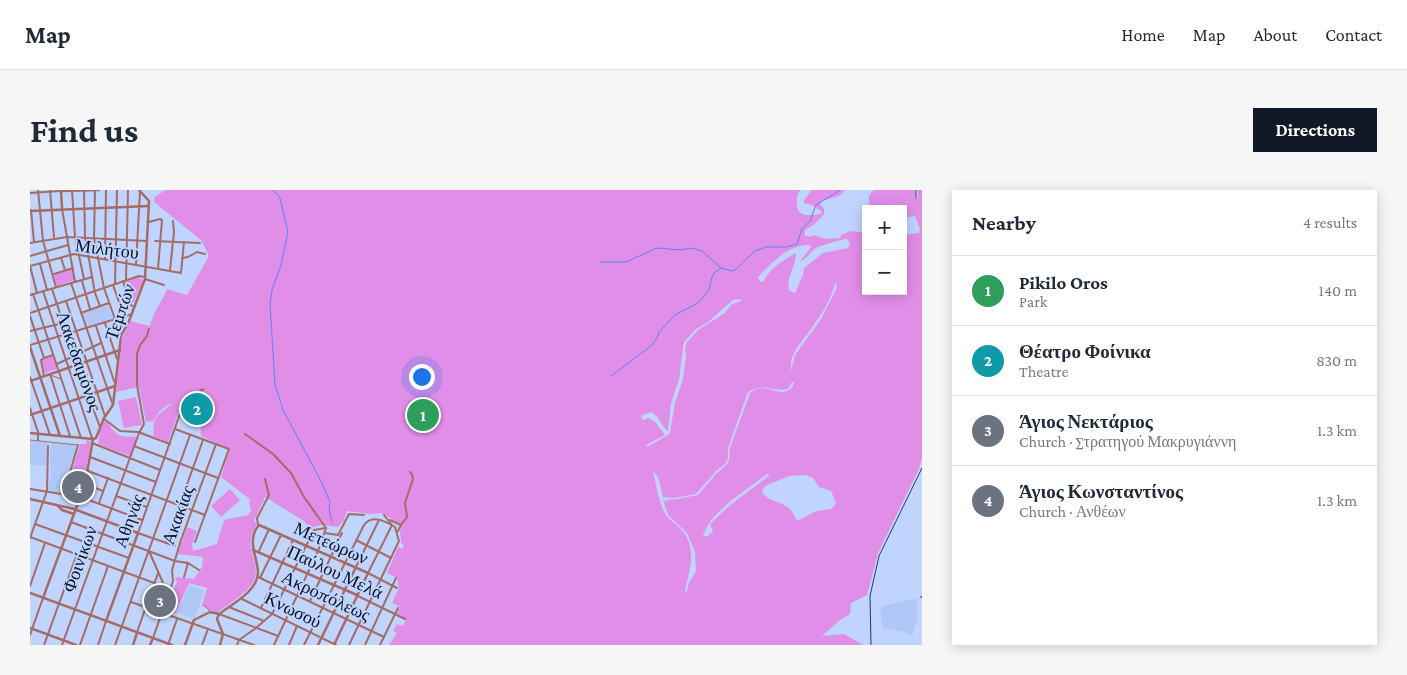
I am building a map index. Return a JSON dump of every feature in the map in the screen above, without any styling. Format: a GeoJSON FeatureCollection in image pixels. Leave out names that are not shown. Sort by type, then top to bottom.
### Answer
{"type":"FeatureCollection","features":[{"type":"Feature","properties":{"kind":"street"},"geometry":{"type":"LineString","coordinates":[[72,190],[75,237],[85,294],[90,310]]}},
{"type":"Feature","properties":{"kind":"street"},"geometry":{"type":"LineString","coordinates":[[84,190],[85,238],[95,291],[100,306]]}},
{"type":"Feature","properties":{"kind":"street"},"geometry":{"type":"LineString","coordinates":[[95,190],[94,238],[104,288],[121,336]]}},
{"type":"Feature","properties":{"kind":"street"},"geometry":{"type":"LineString","coordinates":[[30,193],[38,191],[99,190]]}},
{"type":"Feature","properties":{"kind":"street"},"geometry":{"type":"LineString","coordinates":[[104,259],[106,190]]}},
{"type":"Feature","properties":{"kind":"street"},"geometry":{"type":"LineString","coordinates":[[117,190],[114,284],[124,316]]}},
{"type":"Feature","properties":{"kind":"street"},"geometry":{"type":"LineString","coordinates":[[128,190],[128,240],[125,281],[131,305],[134,308]]}},
{"type":"Feature","properties":{"kind":"street"},"geometry":{"type":"LineString","coordinates":[[34,242],[31,210],[149,206],[148,199],[139,190]]}},
{"type":"Feature","properties":{"kind":"street"},"geometry":{"type":"LineString","coordinates":[[136,265],[140,206],[139,190]]}},
{"type":"Feature","properties":{"kind":"street"},"geometry":{"type":"LineString","coordinates":[[38,191],[43,241],[56,287]]}},
{"type":"Feature","properties":{"kind":"street"},"geometry":{"type":"LineString","coordinates":[[50,191],[54,238]]}},
{"type":"Feature","properties":{"kind":"street"},"geometry":{"type":"LineString","coordinates":[[61,191],[62,209],[75,282]]}},
{"type":"Feature","properties":{"kind":"street","name":"Τεμπών"},"geometry":{"type":"LineString","coordinates":[[92,441],[96,438],[104,417],[113,404],[121,336],[132,314],[145,278],[149,206]]}},
{"type":"Feature","properties":{"kind":"street"},"geometry":{"type":"LineString","coordinates":[[149,222],[162,220],[158,269]]}},
{"type":"Feature","properties":{"kind":"street"},"geometry":{"type":"LineString","coordinates":[[170,270],[173,221]]}},
{"type":"Feature","properties":{"kind":"street"},"geometry":{"type":"LineString","coordinates":[[30,243],[67,237],[148,240]]}},
{"type":"Feature","properties":{"kind":"street"},"geometry":{"type":"LineString","coordinates":[[155,241],[200,243]]}},
{"type":"Feature","properties":{"kind":"street"},"geometry":{"type":"LineString","coordinates":[[184,242],[182,258],[197,252],[205,254]]}},
{"type":"Feature","properties":{"kind":"street"},"geometry":{"type":"LineString","coordinates":[[30,256],[68,245]]}},
{"type":"Feature","properties":{"kind":"street","name":"Μιλήτου"},"geometry":{"type":"LineString","coordinates":[[30,266],[70,255],[79,255],[181,272],[182,258]]}},
{"type":"Feature","properties":{"kind":"street"},"geometry":{"type":"LineString","coordinates":[[61,258],[65,270]]}},
{"type":"Feature","properties":{"kind":"street"},"geometry":{"type":"LineString","coordinates":[[40,264],[47,290]]}},
{"type":"Feature","properties":{"kind":"street"},"geometry":{"type":"LineString","coordinates":[[30,266],[37,293]]}},
{"type":"Feature","properties":{"kind":"street"},"geometry":{"type":"LineString","coordinates":[[52,274],[73,268]]}},
{"type":"Feature","properties":{"kind":"street"},"geometry":{"type":"LineString","coordinates":[[44,358],[30,314],[139,276],[164,284]]}},
{"type":"Feature","properties":{"kind":"street"},"geometry":{"type":"LineString","coordinates":[[81,438],[32,295],[92,277]]}},
{"type":"Feature","properties":{"kind":"street"},"geometry":{"type":"LineString","coordinates":[[71,283],[106,389],[113,404]]}},
{"type":"Feature","properties":{"kind":"street"},"geometry":{"type":"LineString","coordinates":[[52,288],[77,364]]}},
{"type":"Feature","properties":{"kind":"street","name":"Λακεδαιμόνος"},"geometry":{"type":"LineString","coordinates":[[42,292],[92,441]]}},
{"type":"Feature","properties":{"kind":"street"},"geometry":{"type":"LineString","coordinates":[[66,301],[104,417],[120,431],[139,433],[170,444]]}},
{"type":"Feature","properties":{"kind":"street"},"geometry":{"type":"LineString","coordinates":[[81,313],[109,303]]}},
{"type":"Feature","properties":{"kind":"street"},"geometry":{"type":"LineString","coordinates":[[60,436],[30,346],[132,314]]}},
{"type":"Feature","properties":{"kind":"street"},"geometry":{"type":"LineString","coordinates":[[30,331],[63,322]]}},
{"type":"Feature","properties":{"kind":"street"},"geometry":{"type":"LineString","coordinates":[[105,322],[119,364]]}},
{"type":"Feature","properties":{"kind":"street"},"geometry":{"type":"LineString","coordinates":[[31,415],[88,396],[116,384],[96,325]]}},
{"type":"Feature","properties":{"kind":"street","name":"Φοινίκων"},"geometry":{"type":"LineString","coordinates":[[62,645],[134,446],[144,424],[137,385],[137,354],[149,329]]}},
{"type":"Feature","properties":{"kind":"street"},"geometry":{"type":"LineString","coordinates":[[57,364],[101,343]]}},
{"type":"Feature","properties":{"kind":"street"},"geometry":{"type":"LineString","coordinates":[[50,435],[30,379],[50,375],[120,350]]}},
{"type":"Feature","properties":{"kind":"street"},"geometry":{"type":"LineString","coordinates":[[44,376],[41,360],[54,355]]}},
{"type":"Feature","properties":{"kind":"street"},"geometry":{"type":"LineString","coordinates":[[50,375],[62,379]]}},
{"type":"Feature","properties":{"kind":"street"},"geometry":{"type":"LineString","coordinates":[[50,375],[71,437]]}},
{"type":"Feature","properties":{"kind":"street"},"geometry":{"type":"LineString","coordinates":[[71,376],[87,375]]}},
{"type":"Feature","properties":{"kind":"street"},"geometry":{"type":"LineString","coordinates":[[194,406],[188,402],[203,389]]}},
{"type":"Feature","properties":{"kind":"street"},"geometry":{"type":"LineString","coordinates":[[88,396],[100,427]]}},
{"type":"Feature","properties":{"kind":"street","name":"Αθηνάς"},"geometry":{"type":"LineString","coordinates":[[106,621],[183,405],[188,402]]}},
{"type":"Feature","properties":{"kind":"street"},"geometry":{"type":"LineString","coordinates":[[30,408],[38,440]]}},
{"type":"Feature","properties":{"kind":"street"},"geometry":{"type":"LineString","coordinates":[[175,429],[229,449],[195,542]]}},
{"type":"Feature","properties":{"kind":"street"},"geometry":{"type":"LineString","coordinates":[[30,433],[81,438],[92,441],[160,470]]}},
{"type":"Feature","properties":{"kind":"street"},"geometry":{"type":"LineString","coordinates":[[246,434],[273,454],[291,473],[304,497],[326,528],[324,538],[274,645]]}},
{"type":"Feature","properties":{"kind":"street"},"geometry":{"type":"LineString","coordinates":[[115,645],[190,435]]}},
{"type":"Feature","properties":{"kind":"street"},"geometry":{"type":"LineString","coordinates":[[30,440],[78,445],[64,493]]}},
{"type":"Feature","properties":{"kind":"street"},"geometry":{"type":"LineString","coordinates":[[166,543],[203,440]]}},
{"type":"Feature","properties":{"kind":"street"},"geometry":{"type":"LineString","coordinates":[[49,441],[47,491],[30,537],[165,587]]}},
{"type":"Feature","properties":{"kind":"street"},"geometry":{"type":"LineString","coordinates":[[30,635],[81,497],[88,471],[92,441]]}},
{"type":"Feature","properties":{"kind":"street","name":"Ακακίας"},"geometry":{"type":"LineString","coordinates":[[152,638],[173,581],[172,570],[174,561],[216,444]]}},
{"type":"Feature","properties":{"kind":"street"},"geometry":{"type":"LineString","coordinates":[[134,446],[218,478]]}},
{"type":"Feature","properties":{"kind":"street"},"geometry":{"type":"LineString","coordinates":[[90,457],[156,482]]}},
{"type":"Feature","properties":{"kind":"street"},"geometry":{"type":"LineString","coordinates":[[88,471],[205,515]]}},
{"type":"Feature","properties":{"kind":"street"},"geometry":{"type":"LineString","coordinates":[[350,645],[399,541],[398,531],[407,517],[405,503],[413,480],[410,472]]}},
{"type":"Feature","properties":{"kind":"street"},"geometry":{"type":"LineString","coordinates":[[99,503],[108,478]]}},
{"type":"Feature","properties":{"kind":"street"},"geometry":{"type":"LineString","coordinates":[[259,578],[253,550],[253,540],[258,525],[256,518],[269,495],[265,479]]}},
{"type":"Feature","properties":{"kind":"street"},"geometry":{"type":"LineString","coordinates":[[85,484],[103,491]]}},
{"type":"Feature","properties":{"kind":"street"},"geometry":{"type":"LineString","coordinates":[[30,489],[81,497],[142,520]]}},
{"type":"Feature","properties":{"kind":"street"},"geometry":{"type":"LineString","coordinates":[[116,496],[147,507]]}},
{"type":"Feature","properties":{"kind":"street"},"geometry":{"type":"LineString","coordinates":[[30,499],[76,509],[175,546]]}},
{"type":"Feature","properties":{"kind":"street"},"geometry":{"type":"LineString","coordinates":[[30,503],[36,500]]}},
{"type":"Feature","properties":{"kind":"street"},"geometry":{"type":"LineString","coordinates":[[57,505],[62,510],[74,514]]}},
{"type":"Feature","properties":{"kind":"street"},"geometry":{"type":"LineString","coordinates":[[309,601],[331,556],[348,514],[364,515]]}},
{"type":"Feature","properties":{"kind":"street"},"geometry":{"type":"LineString","coordinates":[[384,515],[398,531]]}},
{"type":"Feature","properties":{"kind":"street"},"geometry":{"type":"LineString","coordinates":[[304,645],[364,525],[369,520],[379,520],[392,525]]}},
{"type":"Feature","properties":{"kind":"street"},"geometry":{"type":"LineString","coordinates":[[318,645],[379,520]]}},
{"type":"Feature","properties":{"kind":"street"},"geometry":{"type":"LineString","coordinates":[[387,520],[401,525]]}},
{"type":"Feature","properties":{"kind":"street"},"geometry":{"type":"LineString","coordinates":[[71,522],[174,561],[188,563],[199,570]]}},
{"type":"Feature","properties":{"kind":"street"},"geometry":{"type":"LineString","coordinates":[[35,524],[129,558]]}},
{"type":"Feature","properties":{"kind":"street","name":"Μετεώρων"},"geometry":{"type":"LineString","coordinates":[[258,525],[356,567],[397,588]]}},
{"type":"Feature","properties":{"kind":"street"},"geometry":{"type":"LineString","coordinates":[[335,645],[357,595],[392,525]]}},
{"type":"Feature","properties":{"kind":"street"},"geometry":{"type":"LineString","coordinates":[[237,645],[239,640],[272,614],[314,529],[326,528]]}},
{"type":"Feature","properties":{"kind":"street"},"geometry":{"type":"LineString","coordinates":[[259,551],[269,529]]}},
{"type":"Feature","properties":{"kind":"street"},"geometry":{"type":"LineString","coordinates":[[325,533],[340,534]]}},
{"type":"Feature","properties":{"kind":"street"},"geometry":{"type":"LineString","coordinates":[[220,645],[223,634],[217,620],[219,614],[253,586],[271,556],[281,534]]}},
{"type":"Feature","properties":{"kind":"street"},"geometry":{"type":"LineString","coordinates":[[260,608],[294,540]]}},
{"type":"Feature","properties":{"kind":"street"},"geometry":{"type":"LineString","coordinates":[[356,540],[392,558]]}},
{"type":"Feature","properties":{"kind":"street"},"geometry":{"type":"LineString","coordinates":[[30,586],[46,542]]}},
{"type":"Feature","properties":{"kind":"street","name":"Παύλου Μελά"},"geometry":{"type":"LineString","coordinates":[[253,550],[320,578],[405,619]]}},
{"type":"Feature","properties":{"kind":"street"},"geometry":{"type":"LineString","coordinates":[[149,551],[168,594]]}},
{"type":"Feature","properties":{"kind":"street"},"geometry":{"type":"LineString","coordinates":[[44,645],[77,554]]}},
{"type":"Feature","properties":{"kind":"street"},"geometry":{"type":"LineString","coordinates":[[184,577],[188,563]]}},
{"type":"Feature","properties":{"kind":"street"},"geometry":{"type":"LineString","coordinates":[[80,645],[108,566]]}},
{"type":"Feature","properties":{"kind":"street"},"geometry":{"type":"LineString","coordinates":[[133,645],[158,572]]}},
{"type":"Feature","properties":{"kind":"street","name":"Ακροπόλεως"},"geometry":{"type":"LineString","coordinates":[[259,578],[384,637]]}},
{"type":"Feature","properties":{"kind":"street"},"geometry":{"type":"LineString","coordinates":[[365,645],[396,578]]}},
{"type":"Feature","properties":{"kind":"street"},"geometry":{"type":"LineString","coordinates":[[30,593],[172,645]]}},
{"type":"Feature","properties":{"kind":"street","name":"Κνωσού"},"geometry":{"type":"LineString","coordinates":[[240,598],[335,645]]}},
{"type":"Feature","properties":{"kind":"street"},"geometry":{"type":"LineString","coordinates":[[131,602],[254,645]]}},
{"type":"Feature","properties":{"kind":"street"},"geometry":{"type":"LineString","coordinates":[[204,605],[210,612],[278,636]]}},
{"type":"Feature","properties":{"kind":"street"},"geometry":{"type":"LineString","coordinates":[[229,607],[264,621]]}},
{"type":"Feature","properties":{"kind":"street"},"geometry":{"type":"LineString","coordinates":[[380,645],[398,608]]}},
{"type":"Feature","properties":{"kind":"street"},"geometry":{"type":"LineString","coordinates":[[185,645],[194,620],[210,612]]}},
{"type":"Feature","properties":{"kind":"street"},"geometry":{"type":"LineString","coordinates":[[168,644],[177,618]]}},
{"type":"Feature","properties":{"kind":"street"},"geometry":{"type":"LineString","coordinates":[[98,645],[106,621]]}},
{"type":"Feature","properties":{"kind":"street"},"geometry":{"type":"LineString","coordinates":[[289,645],[297,626]]}},
{"type":"Feature","properties":{"kind":"street"},"geometry":{"type":"LineString","coordinates":[[31,629],[76,645]]}},
{"type":"Feature","properties":{"kind":"street"},"geometry":{"type":"LineString","coordinates":[[202,645],[208,629]]}},
{"type":"Feature","properties":{"kind":"street"},"geometry":{"type":"LineString","coordinates":[[150,645],[152,638]]}},
{"type":"Feature","properties":{"kind":"shaded area"},"geometry":{"type":"Polygon","coordinates":[[[165,190],[800,190],[797,196],[798,210],[803,214],[810,215],[821,214],[822,212],[812,205],[804,203],[804,200],[812,190],[845,190],[839,196],[822,201],[820,204],[824,209],[824,214],[806,229],[804,235],[810,237],[814,235],[825,239],[840,238],[841,235],[850,231],[862,232],[862,295],[907,295],[907,234],[919,233],[920,229],[915,216],[907,217],[907,205],[870,205],[869,197],[874,190],[915,190],[915,198],[918,198],[918,190],[922,190],[922,459],[878,553],[867,595],[851,603],[850,614],[822,636],[844,634],[863,645],[389,645],[397,633],[393,631],[397,624],[403,626],[406,619],[397,614],[400,607],[392,603],[399,588],[397,578],[387,573],[398,547],[402,549],[404,545],[401,543],[400,530],[403,523],[401,524],[381,513],[371,514],[347,511],[344,520],[338,527],[321,525],[310,528],[304,521],[265,497],[254,521],[257,524],[252,535],[251,549],[256,573],[248,588],[217,613],[202,606],[207,588],[189,583],[175,614],[172,613],[174,617],[162,613],[166,599],[168,602],[177,582],[175,577],[194,579],[202,567],[203,557],[178,554],[187,527],[197,531],[192,544],[193,551],[217,544],[224,520],[248,515],[251,511],[249,501],[251,500],[221,477],[230,449],[201,436],[200,416],[205,411],[202,403],[195,400],[191,404],[190,411],[184,409],[181,405],[168,442],[153,436],[154,422],[158,415],[173,403],[162,409],[157,414],[154,421],[146,422],[139,387],[116,392],[122,339],[130,321],[150,326],[167,289],[187,295],[209,256],[201,240],[154,202],[155,197],[165,190]],[[847,239],[816,248],[800,261],[811,247],[809,245],[793,248],[780,256],[758,277],[760,282],[763,282],[777,265],[796,253],[788,285],[789,291],[795,293],[804,268],[823,253],[848,248],[850,244],[847,239]],[[837,283],[829,301],[795,352],[792,358],[791,371],[795,355],[821,319],[836,290],[837,283]],[[742,299],[733,300],[707,323],[696,329],[684,342],[679,379],[671,404],[668,431],[651,412],[641,416],[644,420],[648,418],[655,422],[665,435],[646,445],[647,447],[670,432],[675,403],[683,379],[687,342],[698,330],[725,313],[732,304],[742,299]],[[792,382],[788,389],[764,387],[748,392],[728,448],[728,459],[696,494],[673,498],[663,497],[658,477],[653,471],[664,511],[686,535],[691,550],[686,594],[689,583],[696,571],[695,552],[687,533],[668,515],[663,500],[666,502],[667,500],[698,495],[727,464],[729,460],[730,448],[750,393],[761,388],[778,392],[790,390],[794,382],[792,382]],[[767,474],[721,509],[707,527],[703,536],[708,536],[713,531],[710,524],[729,506],[770,475],[767,474]],[[805,475],[789,476],[765,486],[762,491],[770,499],[787,506],[797,521],[816,511],[832,509],[836,503],[831,491],[819,487],[813,478],[805,475]]]}},
{"type":"Feature","properties":{"kind":"shaded area"},"geometry":{"type":"Polygon","coordinates":[[[72,269],[74,280],[57,286],[54,275],[72,269]]]}},
{"type":"Feature","properties":{"kind":"shaded area"},"geometry":{"type":"Polygon","coordinates":[[[139,277],[143,280],[134,302],[132,302],[125,282],[139,277]]]}},
{"type":"Feature","properties":{"kind":"shaded area"},"geometry":{"type":"Polygon","coordinates":[[[108,306],[113,318],[87,326],[83,314],[108,306]]]}},
{"type":"Feature","properties":{"kind":"shaded area"},"geometry":{"type":"Polygon","coordinates":[[[53,356],[57,369],[45,373],[42,360],[53,356]]]}},
{"type":"Feature","properties":{"kind":"shaded area"},"geometry":{"type":"Polygon","coordinates":[[[136,397],[142,425],[124,428],[118,401],[136,397]]]}},
{"type":"Feature","properties":{"kind":"shaded area"},"geometry":{"type":"Polygon","coordinates":[[[105,421],[118,435],[137,437],[130,456],[98,444],[100,430],[105,421]]]}},
{"type":"Feature","properties":{"kind":"shaded area"},"geometry":{"type":"Polygon","coordinates":[[[87,440],[91,441],[80,495],[66,492],[80,444],[86,444],[87,440]]]}},
{"type":"Feature","properties":{"kind":"shaded area"},"geometry":{"type":"Polygon","coordinates":[[[30,441],[47,442],[47,465],[30,465],[30,441]]]}},
{"type":"Feature","properties":{"kind":"shaded area"},"geometry":{"type":"Polygon","coordinates":[[[51,443],[77,445],[63,492],[48,490],[49,483],[51,482],[51,443]]]}},
{"type":"Feature","properties":{"kind":"shaded area"},"geometry":{"type":"Polygon","coordinates":[[[230,489],[240,500],[221,517],[211,506],[230,489]]]}},
{"type":"Feature","properties":{"kind":"shaded area"},"geometry":{"type":"Polygon","coordinates":[[[189,584],[205,591],[194,619],[178,613],[189,584]]]}},
{"type":"Feature","properties":{"kind":"shaded area"},"geometry":{"type":"Polygon","coordinates":[[[917,598],[917,619],[912,636],[905,632],[883,628],[880,609],[887,605],[917,598]]]}},
{"type":"Feature","properties":{"kind":"waterway"},"geometry":{"type":"LineString","coordinates":[[273,190],[280,198],[288,232],[270,304],[275,384],[283,410],[322,483],[330,502],[329,510],[332,522]]}},
{"type":"Feature","properties":{"kind":"waterway"},"geometry":{"type":"LineString","coordinates":[[600,262],[626,262],[657,248],[681,250],[692,248],[702,251],[721,268],[732,271],[755,251],[766,247],[786,247],[797,244],[802,229],[810,221],[816,205],[840,190]]}},
{"type":"Feature","properties":{"kind":"waterway"},"geometry":{"type":"LineString","coordinates":[[611,376],[651,346],[659,332],[675,315],[698,303],[709,290],[715,272],[721,268]]}},
{"type":"Feature","properties":{"kind":"railway"},"geometry":{"type":"LineString","coordinates":[[916,190],[916,198]]}},
{"type":"Feature","properties":{"kind":"railway"},"geometry":{"type":"LineString","coordinates":[[871,645],[870,596],[879,556],[922,468]]}},
{"type":"Feature","properties":{"kind":"place","name":"Θέατρο Φοίνικα"},"geometry":{"type":"Point","coordinates":[197,409]}},
{"type":"Feature","properties":{"kind":"place","name":"Pikilo Oros"},"geometry":{"type":"Point","coordinates":[423,415]}},
{"type":"Feature","properties":{"kind":"place","name":"Άγιος Κωνσταντίνος"},"geometry":{"type":"Point","coordinates":[78,487]}},
{"type":"Feature","properties":{"kind":"place","name":"Άγιος Νεκτάριος"},"geometry":{"type":"Point","coordinates":[160,601]}}]}
